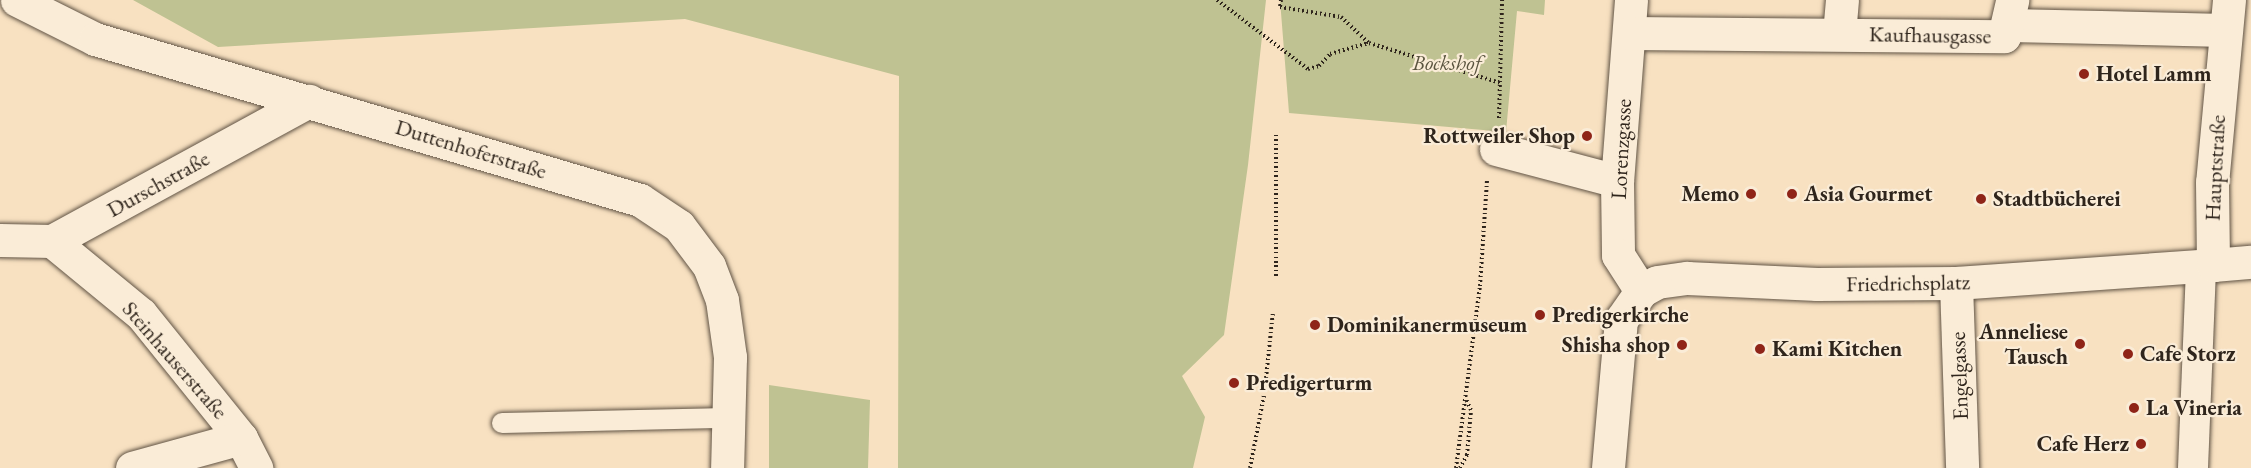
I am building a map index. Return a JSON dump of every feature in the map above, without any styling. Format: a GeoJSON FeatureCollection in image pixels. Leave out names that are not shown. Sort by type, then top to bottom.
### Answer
{"type":"FeatureCollection","features":[{"type":"Feature","properties":{"kind":"street","name":"Duttenhoferstraße"},"geometry":{"type":"LineString","coordinates":[[17,0],[95,39],[640,200],[679,226],[709,266],[722,300],[730,357],[727,468]]}},
{"type":"Feature","properties":{"kind":"street","name":"Lorenzgasse"},"geometry":{"type":"LineString","coordinates":[[1631,0],[1617,181],[1618,255],[1641,291]]}},
{"type":"Feature","properties":{"kind":"street"},"geometry":{"type":"LineString","coordinates":[[1839,34],[1842,0]]}},
{"type":"Feature","properties":{"kind":"street","name":"Kaufhausgasse"},"geometry":{"type":"LineString","coordinates":[[1629,33],[2004,36],[2010,12],[2227,15]]}},
{"type":"Feature","properties":{"kind":"street","name":"Hauptstraße"},"geometry":{"type":"LineString","coordinates":[[2193,468],[2212,182],[2227,15]]}},
{"type":"Feature","properties":{"kind":"street","name":"Durschstraße"},"geometry":{"type":"LineString","coordinates":[[0,240],[52,241],[309,101]]}},
{"type":"Feature","properties":{"kind":"street"},"geometry":{"type":"LineString","coordinates":[[1492,162],[1617,181]]}},
{"type":"Feature","properties":{"kind":"street","name":"Steinhauserstraße"},"geometry":{"type":"LineString","coordinates":[[52,241],[141,314],[241,438],[256,468]]}},
{"type":"Feature","properties":{"kind":"street","name":"Friedrichsplatz"},"geometry":{"type":"LineString","coordinates":[[1641,291],[1657,282],[1687,278],[1817,284],[1956,283],[2251,262]]}},
{"type":"Feature","properties":{"kind":"street","name":"Engelgasse"},"geometry":{"type":"LineString","coordinates":[[1956,283],[1962,468]]}},
{"type":"Feature","properties":{"kind":"street"},"geometry":{"type":"LineString","coordinates":[[1608,468],[1621,320],[1641,291]]}},
{"type":"Feature","properties":{"kind":"street"},"geometry":{"type":"LineString","coordinates":[[132,468],[241,438]]}},
{"type":"Feature","properties":{"kind":"lane"},"geometry":{"type":"LineString","coordinates":[[502,423],[729,418]]}},
{"type":"Feature","properties":{"kind":"path"},"geometry":{"type":"LineString","coordinates":[[1217,0],[1308,69],[1319,66],[1334,53],[1369,43]]}},
{"type":"Feature","properties":{"kind":"path"},"geometry":{"type":"LineString","coordinates":[[1281,0],[1280,7],[1341,17],[1369,43],[1501,83]]}},
{"type":"Feature","properties":{"kind":"path"},"geometry":{"type":"LineString","coordinates":[[1458,468],[1501,83],[1502,0]]}},
{"type":"Feature","properties":{"kind":"path"},"geometry":{"type":"LineString","coordinates":[[1276,135],[1276,276]]}},
{"type":"Feature","properties":{"kind":"path"},"geometry":{"type":"LineString","coordinates":[[1266,378],[1274,311]]}},
{"type":"Feature","properties":{"kind":"path"},"geometry":{"type":"LineString","coordinates":[[1250,468],[1264,394]]}},
{"type":"Feature","properties":{"kind":"path"},"geometry":{"type":"LineString","coordinates":[[1458,468],[1467,455],[1471,410],[1466,398]]}},
{"type":"Feature","properties":{"kind":"green space"},"geometry":{"type":"Polygon","coordinates":[[[133,0],[1266,0],[1248,165],[1224,335],[1182,376],[1205,417],[1193,468],[898,468],[899,76],[685,19],[218,47],[133,0]]]}},
{"type":"Feature","properties":{"kind":"green space","name":"Bockshof"},"geometry":{"type":"Polygon","coordinates":[[[1280,0],[1545,0],[1544,15],[1517,11],[1506,132],[1289,113],[1280,0]]]}},
{"type":"Feature","properties":{"kind":"green space"},"geometry":{"type":"Polygon","coordinates":[[[769,385],[870,400],[868,468],[769,468],[769,385]]]}},
{"type":"Feature","properties":{"kind":"place","name":"Hotel Lamm"},"geometry":{"type":"Point","coordinates":[2084,74]}},
{"type":"Feature","properties":{"kind":"place","name":"Rottweiler Shop"},"geometry":{"type":"Point","coordinates":[1587,136]}},
{"type":"Feature","properties":{"kind":"place","name":"Memo"},"geometry":{"type":"Point","coordinates":[1751,194]}},
{"type":"Feature","properties":{"kind":"place","name":"Asia Gourmet"},"geometry":{"type":"Point","coordinates":[1792,194]}},
{"type":"Feature","properties":{"kind":"place","name":"Stadtbücherei"},"geometry":{"type":"Point","coordinates":[1981,199]}},
{"type":"Feature","properties":{"kind":"place","name":"Predigerkirche"},"geometry":{"type":"Point","coordinates":[1540,315]}},
{"type":"Feature","properties":{"kind":"place","name":"Dominikanermuseum"},"geometry":{"type":"Point","coordinates":[1315,325]}},
{"type":"Feature","properties":{"kind":"place","name":"Anneliese Tausch"},"geometry":{"type":"Point","coordinates":[2080,344]}},
{"type":"Feature","properties":{"kind":"place","name":"Shisha shop"},"geometry":{"type":"Point","coordinates":[1682,345]}},
{"type":"Feature","properties":{"kind":"place","name":"Kami Kitchen"},"geometry":{"type":"Point","coordinates":[1760,349]}},
{"type":"Feature","properties":{"kind":"place","name":"Cafe Storz"},"geometry":{"type":"Point","coordinates":[2128,354]}},
{"type":"Feature","properties":{"kind":"place","name":"Predigerturm"},"geometry":{"type":"Point","coordinates":[1234,383]}},
{"type":"Feature","properties":{"kind":"place","name":"La Vineria"},"geometry":{"type":"Point","coordinates":[2134,408]}},
{"type":"Feature","properties":{"kind":"place","name":"Cafe Herz"},"geometry":{"type":"Point","coordinates":[2141,444]}}]}
